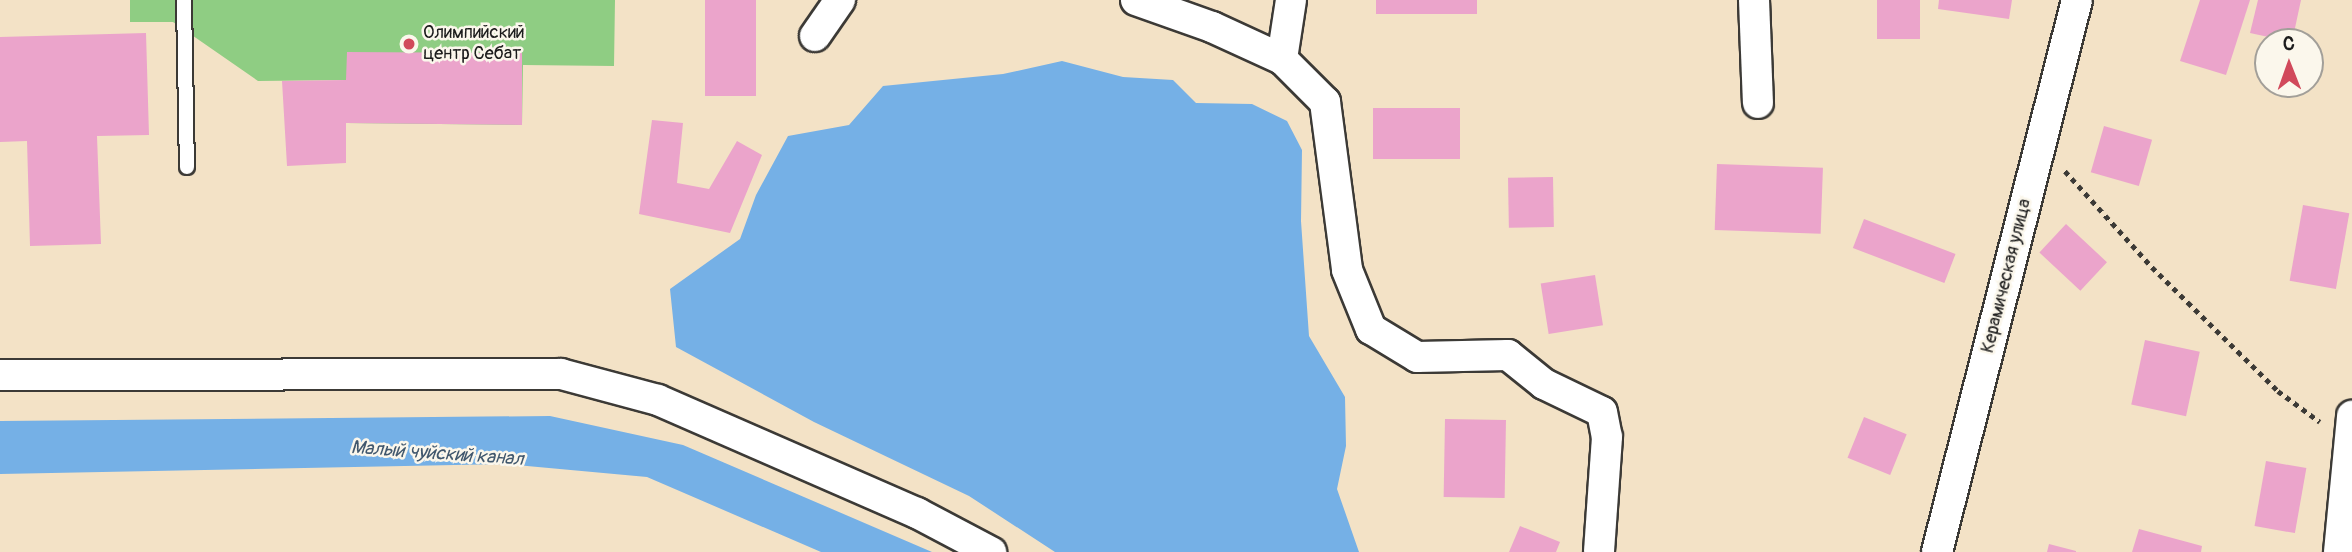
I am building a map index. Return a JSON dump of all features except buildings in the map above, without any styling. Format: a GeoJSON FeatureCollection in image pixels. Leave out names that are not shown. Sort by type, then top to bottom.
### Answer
{"type":"FeatureCollection","features":[{"type":"Feature","properties":{"kind":"street"},"geometry":{"type":"LineString","coordinates":[[815,36],[840,0]]}},
{"type":"Feature","properties":{"kind":"street"},"geometry":{"type":"LineString","coordinates":[[1282,59],[1291,0]]}},
{"type":"Feature","properties":{"kind":"street"},"geometry":{"type":"LineString","coordinates":[[1754,0],[1758,103]]}},
{"type":"Feature","properties":{"kind":"street","name":"Керамическая улица"},"geometry":{"type":"LineString","coordinates":[[1937,552],[2077,0]]}},
{"type":"Feature","properties":{"kind":"street"},"geometry":{"type":"LineString","coordinates":[[1151,2],[1282,59],[1325,102],[1348,270],[1371,329],[1417,357],[1508,355],[1544,384],[1602,412],[1607,437],[1599,552]]}},
{"type":"Feature","properties":{"kind":"street"},"geometry":{"type":"LineString","coordinates":[[0,375],[561,374],[658,400],[917,513],[991,552]]}},
{"type":"Feature","properties":{"kind":"street"},"geometry":{"type":"LineString","coordinates":[[2339,552],[2351,430]]}},
{"type":"Feature","properties":{"kind":"lane"},"geometry":{"type":"LineString","coordinates":[[184,0],[187,167]]}},
{"type":"Feature","properties":{"kind":"path"},"geometry":{"type":"LineString","coordinates":[[2040,144],[2152,267],[2278,391],[2351,430]]}},
{"type":"Feature","properties":{"kind":"green space","name":"Олимпийский центр Себат"},"geometry":{"type":"Polygon","coordinates":[[[130,0],[615,0],[614,66],[523,65],[522,125],[346,123],[346,80],[258,81],[173,22],[130,22],[130,0]]]}},
{"type":"Feature","properties":{"kind":"water"},"geometry":{"type":"Polygon","coordinates":[[[1062,61],[1123,77],[1173,80],[1196,103],[1252,104],[1287,121],[1302,150],[1301,221],[1309,336],[1345,397],[1346,446],[1337,489],[1359,552],[1055,552],[969,496],[814,422],[676,347],[670,289],[740,239],[756,195],[788,136],[849,125],[883,86],[1003,74],[1062,61]]]}},
{"type":"Feature","properties":{"kind":"water","name":"Малый чуйский канал"},"geometry":{"type":"Polygon","coordinates":[[[550,416],[683,445],[932,552],[821,552],[647,477],[505,464],[0,474],[0,421],[550,416]]]}},
{"type":"Feature","properties":{"kind":"place","name":"Олимпийский центр Себат"},"geometry":{"type":"Point","coordinates":[409,44]}}]}
